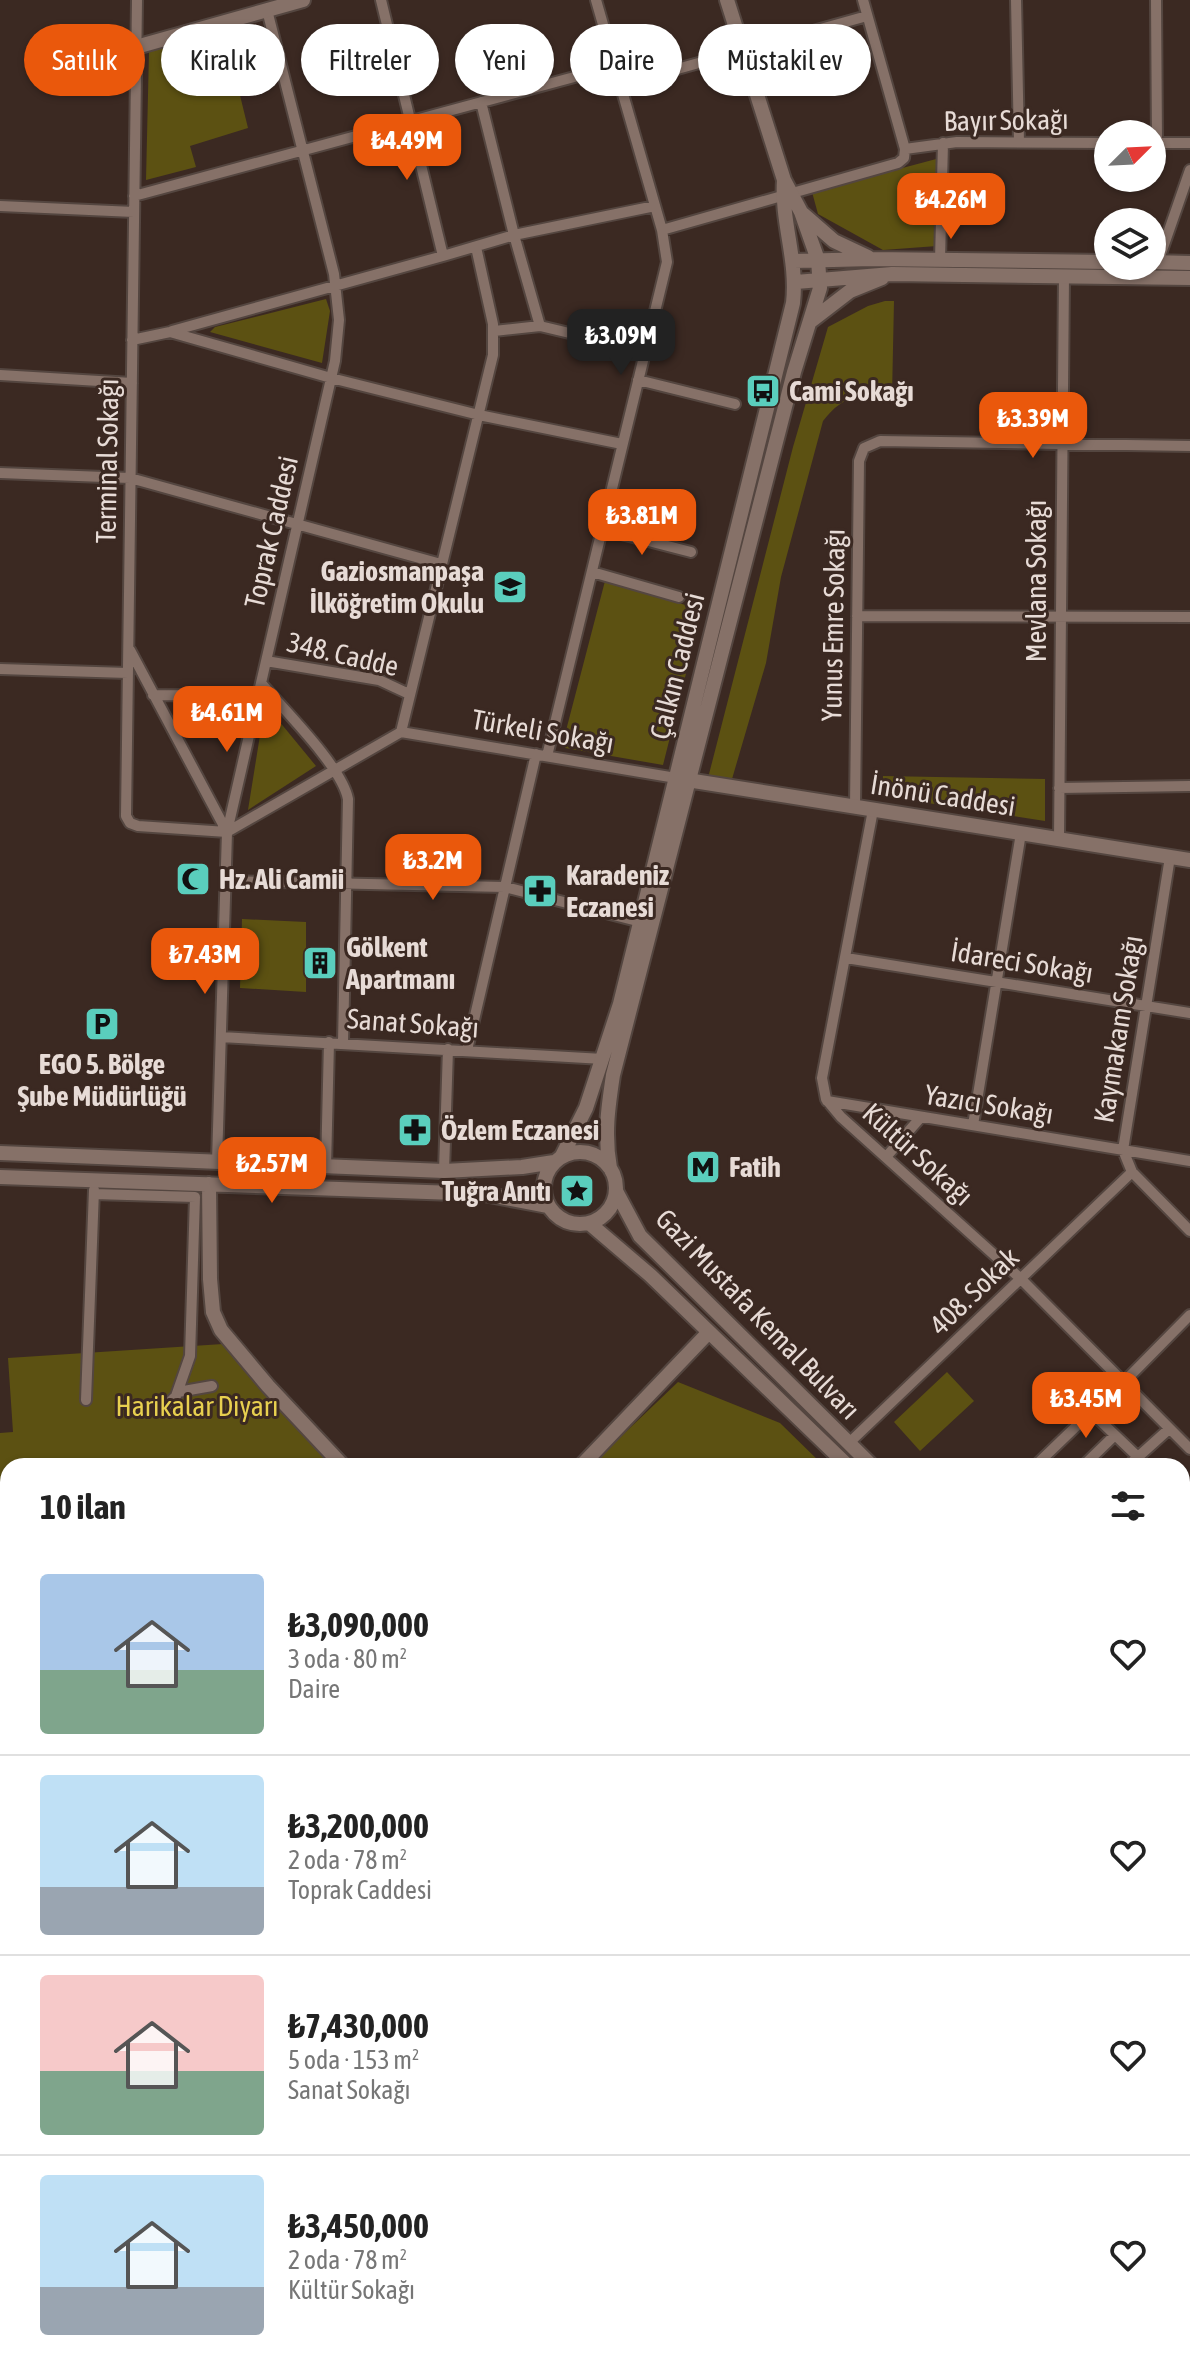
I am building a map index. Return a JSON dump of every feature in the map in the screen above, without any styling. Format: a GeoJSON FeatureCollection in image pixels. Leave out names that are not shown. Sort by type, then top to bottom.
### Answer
{"type":"FeatureCollection","features":[{"type":"Feature","properties":{"kind":"main road"},"geometry":{"type":"LineString","coordinates":[[145,44],[303,0]]}},
{"type":"Feature","properties":{"kind":"main road","name":"Çalkın Caddesi"},"geometry":{"type":"LineString","coordinates":[[727,0],[734,24]]}},
{"type":"Feature","properties":{"kind":"main road","name":"Çalkın Caddesi"},"geometry":{"type":"LineString","coordinates":[[610,1168],[606,1115],[613,1075],[796,282],[788,195],[757,96]]}},
{"type":"Feature","properties":{"kind":"main road","name":"Çalkın Caddesi"},"geometry":{"type":"LineString","coordinates":[[788,195],[801,212],[834,241],[872,259]]}},
{"type":"Feature","properties":{"kind":"main road","name":"Çalkın Caddesi"},"geometry":{"type":"LineString","coordinates":[[558,1159],[586,1108],[603,1059],[794,372],[811,322],[820,280],[818,260],[801,212]]}},
{"type":"Feature","properties":{"kind":"main road"},"geometry":{"type":"LineString","coordinates":[[794,261],[1094,262]]}},
{"type":"Feature","properties":{"kind":"main road"},"geometry":{"type":"LineString","coordinates":[[1166,262],[1190,263]]}},
{"type":"Feature","properties":{"kind":"main road"},"geometry":{"type":"LineString","coordinates":[[811,322],[850,291],[892,274]]}},
{"type":"Feature","properties":{"kind":"main road"},"geometry":{"type":"LineString","coordinates":[[796,282],[892,274],[1190,278]]}},
{"type":"Feature","properties":{"kind":"main road","name":"İnönü Caddesi"},"geometry":{"type":"LineString","coordinates":[[682,780],[1190,860]]}},
{"type":"Feature","properties":{"kind":"main road"},"geometry":{"type":"LineString","coordinates":[[0,1153],[444,1171],[522,1167],[583,1152],[593,1154],[610,1168],[616,1191],[607,1212],[589,1223],[566,1222],[548,1206],[544,1182],[558,1159]]}},
{"type":"Feature","properties":{"kind":"main road"},"geometry":{"type":"LineString","coordinates":[[0,1177],[94,1187],[209,1184],[484,1194],[548,1206]]}},
{"type":"Feature","properties":{"kind":"main road"},"geometry":{"type":"LineString","coordinates":[[209,1184],[210,1279],[213,1312],[221,1330],[274,1393],[335,1458]]}},
{"type":"Feature","properties":{"kind":"main road","name":"Gazi Mustafa Kemal Bulvarı"},"geometry":{"type":"LineString","coordinates":[[616,1191],[640,1236],[864,1458]]}},
{"type":"Feature","properties":{"kind":"main road","name":"Gazi Mustafa Kemal Bulvarı"},"geometry":{"type":"LineString","coordinates":[[589,1223],[650,1275],[840,1458]]}},
{"type":"Feature","properties":{"kind":"main road"},"geometry":{"type":"LineString","coordinates":[[589,1458],[709,1332]]}},
{"type":"Feature","properties":{"kind":"street","name":"Terminal Sokağı"},"geometry":{"type":"LineString","coordinates":[[136,24],[137,0]]}},
{"type":"Feature","properties":{"kind":"street"},"geometry":{"type":"LineString","coordinates":[[381,0],[443,256]]}},
{"type":"Feature","properties":{"kind":"street"},"geometry":{"type":"LineString","coordinates":[[596,0],[603,24]]}},
{"type":"Feature","properties":{"kind":"street"},"geometry":{"type":"LineString","coordinates":[[863,0],[905,153]]}},
{"type":"Feature","properties":{"kind":"street"},"geometry":{"type":"LineString","coordinates":[[1016,0],[1019,142]]}},
{"type":"Feature","properties":{"kind":"street"},"geometry":{"type":"LineString","coordinates":[[1155,120],[1156,0]]}},
{"type":"Feature","properties":{"kind":"street","name":"Toprak Caddesi"},"geometry":{"type":"LineString","coordinates":[[217,1162],[227,832],[331,378],[339,329],[336,287],[267,10]]}},
{"type":"Feature","properties":{"kind":"street"},"geometry":{"type":"LineString","coordinates":[[838,24],[867,16]]}},
{"type":"Feature","properties":{"kind":"street"},"geometry":{"type":"LineString","coordinates":[[134,196],[570,78]]}},
{"type":"Feature","properties":{"kind":"street","name":"Terminal Sokağı"},"geometry":{"type":"LineString","coordinates":[[135,96],[126,816],[130,823],[138,826],[227,832]]}},
{"type":"Feature","properties":{"kind":"street"},"geometry":{"type":"LineString","coordinates":[[467,1050],[505,887],[592,572],[667,268],[662,230],[623,96]]}},
{"type":"Feature","properties":{"kind":"street"},"geometry":{"type":"LineString","coordinates":[[481,102],[540,326]]}},
{"type":"Feature","properties":{"kind":"street"},"geometry":{"type":"LineString","coordinates":[[940,260],[943,143]]}},
{"type":"Feature","properties":{"kind":"street","name":"Bayır Sokağı"},"geometry":{"type":"LineString","coordinates":[[662,230],[898,163],[905,153],[943,143],[1094,143]]}},
{"type":"Feature","properties":{"kind":"street"},"geometry":{"type":"LineString","coordinates":[[1166,143],[1190,143]]}},
{"type":"Feature","properties":{"kind":"street"},"geometry":{"type":"LineString","coordinates":[[1166,233],[1190,170]]}},
{"type":"Feature","properties":{"kind":"street"},"geometry":{"type":"LineString","coordinates":[[0,206],[134,212]]}},
{"type":"Feature","properties":{"kind":"street"},"geometry":{"type":"LineString","coordinates":[[132,340],[336,287],[514,235],[655,206]]}},
{"type":"Feature","properties":{"kind":"street"},"geometry":{"type":"LineString","coordinates":[[128,648],[227,832],[401,732],[493,355],[494,331],[476,247]]}},
{"type":"Feature","properties":{"kind":"street","name":"Mevlana Sokağı"},"geometry":{"type":"LineString","coordinates":[[1059,839],[1064,276]]}},
{"type":"Feature","properties":{"kind":"street"},"geometry":{"type":"LineString","coordinates":[[494,331],[540,326],[645,351]]}},
{"type":"Feature","properties":{"kind":"street"},"geometry":{"type":"LineString","coordinates":[[170,332],[331,378],[479,415],[622,444]]}},
{"type":"Feature","properties":{"kind":"street"},"geometry":{"type":"LineString","coordinates":[[0,375],[132,383]]}},
{"type":"Feature","properties":{"kind":"street"},"geometry":{"type":"LineString","coordinates":[[638,380],[735,404]]}},
{"type":"Feature","properties":{"kind":"street","name":"Yunus Emre Sokağı"},"geometry":{"type":"LineString","coordinates":[[855,807],[859,461],[867,446],[880,441],[1061,444]]}},
{"type":"Feature","properties":{"kind":"street"},"geometry":{"type":"LineString","coordinates":[[1061,444],[1190,446]]}},
{"type":"Feature","properties":{"kind":"street"},"geometry":{"type":"LineString","coordinates":[[0,473],[130,478],[441,564]]}},
{"type":"Feature","properties":{"kind":"street"},"geometry":{"type":"LineString","coordinates":[[602,529],[691,552]]}},
{"type":"Feature","properties":{"kind":"street"},"geometry":{"type":"LineString","coordinates":[[592,572],[679,597]]}},
{"type":"Feature","properties":{"kind":"street"},"geometry":{"type":"LineString","coordinates":[[857,616],[1190,617]]}},
{"type":"Feature","properties":{"kind":"street","name":"348. Cadde"},"geometry":{"type":"LineString","coordinates":[[266,661],[379,680],[409,694]]}},
{"type":"Feature","properties":{"kind":"street"},"geometry":{"type":"LineString","coordinates":[[0,669],[128,673]]}},
{"type":"Feature","properties":{"kind":"street"},"geometry":{"type":"LineString","coordinates":[[261,683],[334,770],[346,789],[343,1043]]}},
{"type":"Feature","properties":{"kind":"street"},"geometry":{"type":"LineString","coordinates":[[153,695],[258,696]]}},
{"type":"Feature","properties":{"kind":"street","name":"Türkeli Sokağı"},"geometry":{"type":"LineString","coordinates":[[401,732],[682,780]]}},
{"type":"Feature","properties":{"kind":"street"},"geometry":{"type":"LineString","coordinates":[[1059,788],[1190,786]]}},
{"type":"Feature","properties":{"kind":"street","name":"Kültür Sokağı"},"geometry":{"type":"LineString","coordinates":[[873,810],[822,1078],[827,1101],[1021,1279],[1190,1449]]}},
{"type":"Feature","properties":{"kind":"street"},"geometry":{"type":"LineString","coordinates":[[973,1125],[1021,833]]}},
{"type":"Feature","properties":{"kind":"street","name":"Kaymakam Sokağı"},"geometry":{"type":"LineString","coordinates":[[1170,857],[1123,1150],[1132,1172],[1190,1231]]}},
{"type":"Feature","properties":{"kind":"street"},"geometry":{"type":"LineString","coordinates":[[225,881],[505,887],[641,922]]}},
{"type":"Feature","properties":{"kind":"street","name":"İdareci Sokağı"},"geometry":{"type":"LineString","coordinates":[[846,958],[1190,1013]]}},
{"type":"Feature","properties":{"kind":"street","name":"Sanat Sokağı"},"geometry":{"type":"LineString","coordinates":[[221,1037],[603,1059]]}},
{"type":"Feature","properties":{"kind":"street"},"geometry":{"type":"LineString","coordinates":[[326,1167],[329,1042]]}},
{"type":"Feature","properties":{"kind":"street"},"geometry":{"type":"LineString","coordinates":[[444,1171],[448,1049]]}},
{"type":"Feature","properties":{"kind":"street","name":"Yazıcı Sokağı"},"geometry":{"type":"LineString","coordinates":[[827,1101],[1190,1161]]}},
{"type":"Feature","properties":{"kind":"street"},"geometry":{"type":"LineString","coordinates":[[886,1157],[921,1117]]}},
{"type":"Feature","properties":{"kind":"street","name":"408. Sokak"},"geometry":{"type":"LineString","coordinates":[[849,1443],[1132,1172]]}},
{"type":"Feature","properties":{"kind":"street"},"geometry":{"type":"LineString","coordinates":[[86,1400],[94,1187],[195,1197],[190,1356],[178,1392],[166,1406]]}},
{"type":"Feature","properties":{"kind":"street"},"geometry":{"type":"LineString","coordinates":[[1123,1383],[1190,1315]]}},
{"type":"Feature","properties":{"kind":"street"},"geometry":{"type":"LineString","coordinates":[[178,1392],[212,1386]]}},
{"type":"Feature","properties":{"kind":"street"},"geometry":{"type":"LineString","coordinates":[[1046,1458],[1091,1412],[1138,1457],[1169,1429]]}},
{"type":"Feature","properties":{"kind":"street"},"geometry":{"type":"LineString","coordinates":[[1091,1458],[1115,1435]]}},
{"type":"Feature","properties":{"kind":"green space"},"geometry":{"type":"Polygon","coordinates":[[[161,48],[161,96],[240,96],[248,128],[190,146],[196,167],[146,180],[149,52],[161,48]]]}},
{"type":"Feature","properties":{"kind":"green space"},"geometry":{"type":"Polygon","coordinates":[[[940,158],[937,246],[883,250],[818,214],[812,192],[940,158]]]}},
{"type":"Feature","properties":{"kind":"green space"},"geometry":{"type":"Polygon","coordinates":[[[326,299],[330,311],[322,363],[210,332],[215,327],[326,299]]]}},
{"type":"Feature","properties":{"kind":"green space"},"geometry":{"type":"Polygon","coordinates":[[[894,301],[892,396],[853,398],[839,405],[823,421],[781,577],[766,663],[732,779],[708,778],[793,447],[828,327],[868,306],[894,301]]]}},
{"type":"Feature","properties":{"kind":"green space"},"geometry":{"type":"Polygon","coordinates":[[[605,581],[702,610],[663,765],[565,748],[563,742],[605,581]]]}},
{"type":"Feature","properties":{"kind":"green space"},"geometry":{"type":"Polygon","coordinates":[[[265,704],[316,766],[248,810],[265,704]]]}},
{"type":"Feature","properties":{"kind":"green space"},"geometry":{"type":"Polygon","coordinates":[[[883,776],[1045,779],[1045,821],[882,796],[883,776]]]}},
{"type":"Feature","properties":{"kind":"green space"},"geometry":{"type":"Polygon","coordinates":[[[242,919],[306,922],[306,992],[240,988],[242,919]]]}},
{"type":"Feature","properties":{"kind":"green space","name":"Harikalar Diyarı"},"geometry":{"type":"Polygon","coordinates":[[[223,1344],[331,1458],[0,1458],[0,1433],[13,1432],[8,1358],[223,1344]]]}},
{"type":"Feature","properties":{"kind":"green space"},"geometry":{"type":"Polygon","coordinates":[[[947,1372],[974,1401],[920,1451],[894,1422],[947,1372]]]}},
{"type":"Feature","properties":{"kind":"green space"},"geometry":{"type":"Polygon","coordinates":[[[678,1382],[780,1423],[816,1458],[598,1458],[678,1382]]]}},
{"type":"Feature","properties":{"kind":"place","name":"Cami Sokağı"},"geometry":{"type":"Point","coordinates":[763,391]}},
{"type":"Feature","properties":{"kind":"place","name":"Gaziosmanpaşa İlköğretim Okulu"},"geometry":{"type":"Point","coordinates":[510,587]}},
{"type":"Feature","properties":{"kind":"place","name":"Hz. Ali Camii"},"geometry":{"type":"Point","coordinates":[193,879]}},
{"type":"Feature","properties":{"kind":"place","name":"Karadeniz Eczanesi"},"geometry":{"type":"Point","coordinates":[540,891]}},
{"type":"Feature","properties":{"kind":"place","name":"Gölkent Apartmanı"},"geometry":{"type":"Point","coordinates":[320,963]}},
{"type":"Feature","properties":{"kind":"place","name":"EGO 5. Bölge Şube Müdürlüğü"},"geometry":{"type":"Point","coordinates":[102,1024]}},
{"type":"Feature","properties":{"kind":"place","name":"Özlem Eczanesi"},"geometry":{"type":"Point","coordinates":[415,1130]}},
{"type":"Feature","properties":{"kind":"place","name":"Fatih"},"geometry":{"type":"Point","coordinates":[703,1167]}},
{"type":"Feature","properties":{"kind":"place","name":"Tuğra Anıtı"},"geometry":{"type":"Point","coordinates":[577,1191]}}]}
